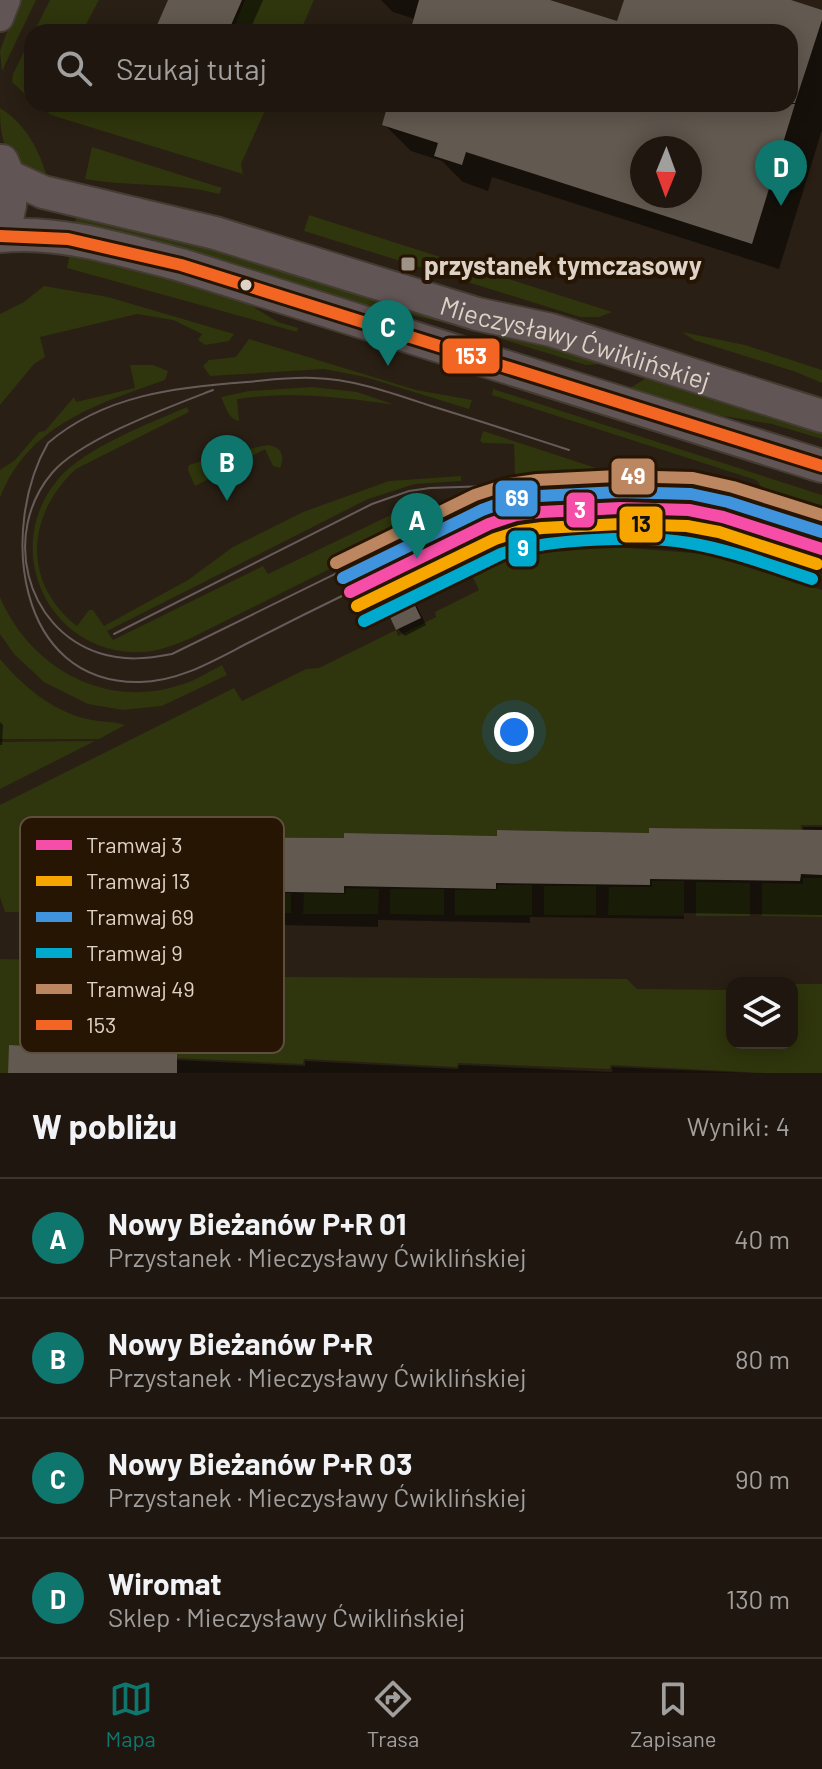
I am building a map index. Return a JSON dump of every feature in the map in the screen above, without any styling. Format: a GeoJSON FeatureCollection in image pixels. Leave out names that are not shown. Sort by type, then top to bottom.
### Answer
{"type":"FeatureCollection","features":[{"type":"Feature","properties":{"kind":"street"},"geometry":{"type":"LineString","coordinates":[[0,18],[7,0]]}},
{"type":"Feature","properties":{"kind":"street"},"geometry":{"type":"LineString","coordinates":[[0,235],[11,200],[4,167]]}},
{"type":"Feature","properties":{"kind":"street","name":"Mieczysławy Ćwiklińskiej"},"geometry":{"type":"LineString","coordinates":[[4,167],[43,192],[215,233],[477,314],[574,337],[822,416]]}},
{"type":"Feature","properties":{"kind":"street","name":"Mieczysławy Ćwiklińskiej"},"geometry":{"type":"LineString","coordinates":[[0,235],[80,241],[196,269],[822,466]]}},
{"type":"Feature","properties":{"kind":"green space"},"geometry":{"type":"Polygon","coordinates":[[[19,0],[36,0],[2,71],[0,51],[19,0]]]}},
{"type":"Feature","properties":{"kind":"green space"},"geometry":{"type":"Polygon","coordinates":[[[50,0],[99,0],[86,24],[38,24],[50,0]]]}},
{"type":"Feature","properties":{"kind":"green space"},"geometry":{"type":"Polygon","coordinates":[[[245,0],[314,0],[304,24],[235,24],[245,0]]]}},
{"type":"Feature","properties":{"kind":"green space"},"geometry":{"type":"Polygon","coordinates":[[[24,52],[24,93],[12,82],[24,52]]]}},
{"type":"Feature","properties":{"kind":"green space"},"geometry":{"type":"Polygon","coordinates":[[[0,108],[18,122],[31,140],[48,181],[24,167],[10,153],[2,135],[0,108]]]}},
{"type":"Feature","properties":{"kind":"green space"},"geometry":{"type":"Polygon","coordinates":[[[48,112],[264,112],[241,164],[243,174],[48,112]]]}},
{"type":"Feature","properties":{"kind":"green space"},"geometry":{"type":"Polygon","coordinates":[[[92,147],[222,188],[219,194],[85,179],[92,147]]]}},
{"type":"Feature","properties":{"kind":"green space"},"geometry":{"type":"Polygon","coordinates":[[[78,209],[388,295],[601,364],[586,365],[456,325],[329,297],[73,231],[78,209]]]}},
{"type":"Feature","properties":{"kind":"green space"},"geometry":{"type":"Polygon","coordinates":[[[309,215],[612,312],[599,317],[580,317],[304,231],[309,215]]]}},
{"type":"Feature","properties":{"kind":"green space"},"geometry":{"type":"Polygon","coordinates":[[[70,253],[112,261],[232,294],[278,322],[298,328],[297,332],[67,268],[70,253]]]}},
{"type":"Feature","properties":{"kind":"green space"},"geometry":{"type":"Polygon","coordinates":[[[44,286],[108,297],[234,334],[229,341],[205,345],[198,340],[202,334],[173,320],[137,314],[40,337],[45,357],[34,364],[0,405],[0,314],[24,302],[44,286]]]}},
{"type":"Feature","properties":{"kind":"green space"},"geometry":{"type":"Polygon","coordinates":[[[682,332],[745,345],[822,370],[822,383],[694,340],[682,332]]]}},
{"type":"Feature","properties":{"kind":"green space"},"geometry":{"type":"Polygon","coordinates":[[[249,339],[416,390],[472,400],[469,409],[365,377],[324,369],[210,376],[203,366],[209,360],[236,357],[249,339]]]}},
{"type":"Feature","properties":{"kind":"green space"},"geometry":{"type":"Polygon","coordinates":[[[130,365],[153,365],[168,371],[165,380],[90,409],[47,435],[28,452],[12,473],[0,498],[0,470],[15,460],[39,432],[45,431],[74,397],[76,402],[135,388],[130,365]]]}},
{"type":"Feature","properties":{"kind":"green space"},"geometry":{"type":"Polygon","coordinates":[[[646,378],[822,434],[822,439],[772,424],[676,408],[627,390],[646,378]]]}},
{"type":"Feature","properties":{"kind":"green space"},"geometry":{"type":"Polygon","coordinates":[[[312,387],[357,392],[395,405],[316,396],[277,395],[237,399],[239,421],[230,415],[221,397],[249,391],[312,387]]]}},
{"type":"Feature","properties":{"kind":"green space"},"geometry":{"type":"Polygon","coordinates":[[[493,389],[822,495],[822,524],[758,505],[761,489],[756,480],[492,395],[493,389]]]}},
{"type":"Feature","properties":{"kind":"green space"},"geometry":{"type":"Polygon","coordinates":[[[187,407],[189,412],[76,469],[59,487],[47,507],[37,549],[39,570],[59,609],[77,626],[89,610],[93,610],[104,626],[188,580],[233,547],[303,512],[389,481],[461,476],[461,481],[415,484],[368,499],[107,631],[113,640],[263,566],[268,574],[399,511],[419,507],[430,519],[189,639],[145,652],[100,646],[74,632],[54,612],[40,588],[33,560],[34,532],[42,504],[59,478],[85,456],[119,437],[187,407]]]}},
{"type":"Feature","properties":{"kind":"green space"},"geometry":{"type":"Polygon","coordinates":[[[483,431],[633,480],[600,475],[515,477],[514,444],[483,443],[480,441],[483,431]]]}},
{"type":"Feature","properties":{"kind":"green space"},"geometry":{"type":"Polygon","coordinates":[[[268,445],[281,453],[280,468],[273,466],[265,449],[195,486],[188,470],[189,465],[223,454],[268,445]]]}},
{"type":"Feature","properties":{"kind":"green space"},"geometry":{"type":"Polygon","coordinates":[[[578,489],[609,491],[640,500],[473,508],[449,513],[457,505],[475,505],[475,493],[578,489]]]}},
{"type":"Feature","properties":{"kind":"green space"},"geometry":{"type":"Polygon","coordinates":[[[674,516],[725,527],[723,535],[714,539],[578,533],[468,552],[463,543],[508,525],[528,521],[674,516]]]}},
{"type":"Feature","properties":{"kind":"green space"},"geometry":{"type":"Polygon","coordinates":[[[747,536],[822,559],[822,570],[759,550],[748,544],[747,536]]]}},
{"type":"Feature","properties":{"kind":"green space"},"geometry":{"type":"Polygon","coordinates":[[[573,547],[615,547],[707,554],[822,590],[822,825],[801,825],[801,830],[649,828],[649,833],[497,830],[497,836],[345,833],[344,838],[284,838],[284,817],[20,817],[20,912],[5,912],[0,897],[0,805],[234,688],[242,701],[396,630],[398,636],[436,617],[435,612],[479,590],[468,567],[573,547]]]}},
{"type":"Feature","properties":{"kind":"green space"},"geometry":{"type":"Polygon","coordinates":[[[0,597],[13,622],[49,662],[96,686],[122,692],[149,692],[183,684],[222,665],[227,675],[162,706],[123,710],[88,704],[44,682],[14,654],[0,634],[0,597]]]}},
{"type":"Feature","properties":{"kind":"green space"},"geometry":{"type":"Polygon","coordinates":[[[0,659],[28,688],[50,704],[87,719],[125,725],[99,739],[0,739],[0,659]]]}},
{"type":"Feature","properties":{"kind":"green space"},"geometry":{"type":"Polygon","coordinates":[[[95,741],[0,789],[0,742],[95,741]]]}},
{"type":"Feature","properties":{"kind":"green space"},"geometry":{"type":"Polygon","coordinates":[[[803,878],[822,878],[822,917],[762,916],[762,883],[803,884],[803,878]]]}},
{"type":"Feature","properties":{"kind":"green space"},"geometry":{"type":"Polygon","coordinates":[[[652,881],[684,881],[684,916],[608,915],[609,887],[652,887],[652,881]]]}},
{"type":"Feature","properties":{"kind":"green space"},"geometry":{"type":"Polygon","coordinates":[[[696,882],[750,883],[750,916],[696,916],[696,882]]]}},
{"type":"Feature","properties":{"kind":"green space"},"geometry":{"type":"Polygon","coordinates":[[[498,885],[532,885],[532,915],[455,915],[455,890],[497,890],[498,885]]]}},
{"type":"Feature","properties":{"kind":"green space"},"geometry":{"type":"Polygon","coordinates":[[[544,886],[596,886],[596,915],[544,915],[544,886]]]}},
{"type":"Feature","properties":{"kind":"green space"},"geometry":{"type":"Polygon","coordinates":[[[346,888],[379,889],[378,914],[303,914],[304,893],[345,894],[346,888]]]}},
{"type":"Feature","properties":{"kind":"green space"},"geometry":{"type":"Polygon","coordinates":[[[390,889],[444,889],[444,915],[390,914],[390,889]]]}},
{"type":"Feature","properties":{"kind":"green space"},"geometry":{"type":"Polygon","coordinates":[[[284,893],[291,893],[291,913],[284,913],[284,893]]]}},
{"type":"Feature","properties":{"kind":"green space"},"geometry":{"type":"Polygon","coordinates":[[[0,959],[20,959],[20,1045],[10,1045],[8,1073],[0,1073],[0,959]]]}},
{"type":"Feature","properties":{"kind":"green space"},"geometry":{"type":"Polygon","coordinates":[[[284,977],[627,979],[637,989],[726,990],[726,1049],[798,1049],[798,984],[822,984],[822,1073],[611,1065],[610,1069],[458,1063],[457,1067],[304,1059],[303,1064],[152,1057],[151,1053],[284,1053],[284,977]]]}},
{"type":"Feature","properties":{"kind":"building"},"geometry":{"type":"Polygon","coordinates":[[[168,0],[242,0],[232,24],[158,24],[168,0]]]}},
{"type":"Feature","properties":{"kind":"building"},"geometry":{"type":"Polygon","coordinates":[[[419,0],[550,0],[617,21],[624,0],[791,0],[822,10],[822,20],[798,94],[798,24],[412,24],[419,0]]]}},
{"type":"Feature","properties":{"kind":"building"},"geometry":{"type":"Polygon","coordinates":[[[386,112],[793,112],[752,244],[640,208],[702,208],[702,136],[630,136],[630,205],[466,152],[462,165],[434,156],[438,143],[382,125],[386,112]]]}},
{"type":"Feature","properties":{"kind":"building"},"geometry":{"type":"Polygon","coordinates":[[[407,589],[421,618],[396,630],[382,600],[407,589]]]}},
{"type":"Feature","properties":{"kind":"building"},"geometry":{"type":"Polygon","coordinates":[[[649,828],[822,830],[822,875],[801,874],[800,881],[650,879],[650,885],[496,883],[496,889],[344,886],[344,893],[284,892],[284,838],[344,838],[344,833],[497,836],[497,830],[649,833],[649,828]]]}},
{"type":"Feature","properties":{"kind":"building"},"geometry":{"type":"Polygon","coordinates":[[[9,1045],[20,1046],[20,1053],[177,1053],[177,1073],[8,1073],[9,1045]]]}},
{"type":"Feature","properties":{"kind":"tram line"},"geometry":{"type":"LineString","coordinates":[[350,592],[184,674],[140,682],[98,676],[66,657],[43,629],[29,594],[23,556],[24,516],[33,477],[48,443],[70,427],[117,404],[142,396],[194,387],[288,378],[328,379],[373,388],[569,450]]}},
{"type":"Feature","properties":{"kind":"tram line"},"geometry":{"type":"LineString","coordinates":[[213,390],[127,425],[83,448],[52,473],[37,497],[28,522],[25,549],[29,576],[38,601],[53,623],[73,641],[117,657],[145,658],[172,654],[443,521],[481,514],[541,512]]}},
{"type":"Feature","properties":{"kind":"tram line","name":"49"},"geometry":{"type":"LineString","coordinates":[[336,563],[475,495],[509,484],[537,480],[618,476],[693,478],[822,515]]}},
{"type":"Feature","properties":{"kind":"tram line"},"geometry":{"type":"LineString","coordinates":[[114,634],[372,504],[409,491],[576,483],[610,485],[723,517]]}},
{"type":"Feature","properties":{"kind":"tram line","name":"69"},"geometry":{"type":"LineString","coordinates":[[343,578],[482,510],[512,499],[539,496],[619,492],[691,494],[728,502],[822,532]]}},
{"type":"Feature","properties":{"kind":"tram line","name":"3"},"geometry":{"type":"LineString","coordinates":[[350,592],[489,524],[516,515],[541,512],[620,508],[689,510],[723,517],[822,549]]}},
{"type":"Feature","properties":{"kind":"tram line","name":"13"},"geometry":{"type":"LineString","coordinates":[[357,606],[495,539],[542,528],[620,524],[687,526],[719,532],[817,564]]}},
{"type":"Feature","properties":{"kind":"tram line","name":"9"},"geometry":{"type":"LineString","coordinates":[[364,621],[501,554],[568,542],[646,539],[689,543],[736,554],[812,579]]}},
{"type":"Feature","properties":{"kind":"transit line","name":"153"},"geometry":{"type":"LineString","coordinates":[[0,236],[68,239],[181,265],[822,466]]}},
{"type":"Feature","properties":{"kind":"place","name":"Wiromat"},"geometry":{"type":"Point","coordinates":[781,206]}},
{"type":"Feature","properties":{"kind":"place","name":"przystanek tymczasowy"},"geometry":{"type":"Point","coordinates":[408,264]}},
{"type":"Feature","properties":{"kind":"place","name":"Nowy Bieżanów P+R 03"},"geometry":{"type":"Point","coordinates":[388,366]}},
{"type":"Feature","properties":{"kind":"place","name":"Nowy Bieżanów P+R"},"geometry":{"type":"Point","coordinates":[227,501]}},
{"type":"Feature","properties":{"kind":"place","name":"Nowy Bieżanów P+R 01"},"geometry":{"type":"Point","coordinates":[417,559]}}]}
